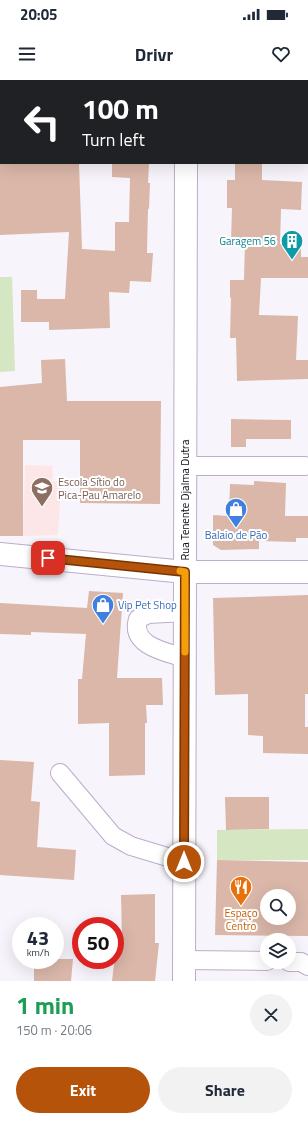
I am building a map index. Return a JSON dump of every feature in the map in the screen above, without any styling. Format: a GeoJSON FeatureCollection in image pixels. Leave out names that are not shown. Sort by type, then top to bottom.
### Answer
{"type":"FeatureCollection","features":[{"type":"Feature","properties":{"kind":"main road","name":"Rua Tenente Djalma Dutra"},"geometry":{"type":"LineString","coordinates":[[184,970],[186,164]]}},
{"type":"Feature","properties":{"kind":"main road"},"geometry":{"type":"LineString","coordinates":[[0,554],[185,572],[308,572]]}},
{"type":"Feature","properties":{"kind":"lane"},"geometry":{"type":"LineString","coordinates":[[186,466],[305,466]]}},
{"type":"Feature","properties":{"kind":"lane"},"geometry":{"type":"LineString","coordinates":[[185,612],[148,614],[138,619],[136,628],[140,638],[148,645],[185,658]]}},
{"type":"Feature","properties":{"kind":"lane"},"geometry":{"type":"LineString","coordinates":[[60,773],[113,836],[131,846],[184,862]]}},
{"type":"Feature","properties":{"kind":"lane"},"geometry":{"type":"LineString","coordinates":[[184,970],[260,962]]}},
{"type":"Feature","properties":{"kind":"lane"},"geometry":{"type":"LineString","coordinates":[[296,962],[301,962],[308,966]]}},
{"type":"Feature","properties":{"kind":"shaded area","name":"Escola Sítio do Pica-Pau Amarelo"},"geometry":{"type":"Polygon","coordinates":[[[25,465],[53,466],[52,481],[61,482],[58,535],[23,536],[25,465]]]}},
{"type":"Feature","properties":{"kind":"green space"},"geometry":{"type":"Polygon","coordinates":[[[0,277],[12,277],[15,371],[0,372],[0,277]]]}},
{"type":"Feature","properties":{"kind":"green space"},"geometry":{"type":"Polygon","coordinates":[[[308,829],[308,860],[217,860],[217,830],[308,829]]]}},
{"type":"Feature","properties":{"kind":"building"},"geometry":{"type":"Polygon","coordinates":[[[0,164],[79,164],[82,249],[115,251],[115,222],[129,222],[130,178],[112,177],[112,164],[149,164],[148,183],[150,183],[147,253],[153,253],[151,282],[130,281],[129,293],[109,292],[110,328],[49,330],[49,322],[21,322],[21,290],[37,290],[37,299],[65,299],[69,232],[0,235],[0,164]]]}},
{"type":"Feature","properties":{"kind":"building"},"geometry":{"type":"Polygon","coordinates":[[[235,164],[262,164],[262,180],[302,182],[301,210],[281,209],[280,244],[301,244],[301,257],[308,257],[308,278],[261,278],[259,315],[298,316],[296,360],[308,360],[308,379],[237,381],[236,338],[230,338],[230,280],[244,280],[245,242],[231,242],[232,208],[227,208],[227,180],[235,180],[235,164]]]}},
{"type":"Feature","properties":{"kind":"building"},"geometry":{"type":"Polygon","coordinates":[[[65,359],[67,401],[161,401],[160,504],[80,503],[80,440],[23,440],[23,536],[0,536],[0,387],[42,383],[41,360],[65,359]]]}},
{"type":"Feature","properties":{"kind":"building"},"geometry":{"type":"Polygon","coordinates":[[[231,419],[291,420],[291,439],[246,439],[246,447],[231,447],[231,419]]]}},
{"type":"Feature","properties":{"kind":"building"},"geometry":{"type":"Polygon","coordinates":[[[254,481],[286,483],[285,516],[308,516],[308,538],[296,538],[296,542],[259,541],[259,549],[221,550],[213,545],[213,515],[229,516],[230,484],[254,485],[254,481]]]}},
{"type":"Feature","properties":{"kind":"building"},"geometry":{"type":"Polygon","coordinates":[[[89,591],[123,593],[117,678],[162,678],[163,705],[146,705],[147,723],[145,723],[145,775],[109,776],[109,723],[78,724],[78,679],[82,679],[86,634],[31,632],[31,635],[0,634],[0,603],[87,608],[89,591]]]}},
{"type":"Feature","properties":{"kind":"building"},"geometry":{"type":"Polygon","coordinates":[[[308,595],[308,694],[305,694],[305,727],[308,727],[308,754],[263,753],[263,736],[248,735],[248,694],[215,695],[213,598],[308,595]]]}},
{"type":"Feature","properties":{"kind":"building"},"geometry":{"type":"Polygon","coordinates":[[[0,760],[34,762],[31,801],[40,802],[37,847],[76,850],[74,880],[0,875],[0,760]]]}},
{"type":"Feature","properties":{"kind":"building"},"geometry":{"type":"Polygon","coordinates":[[[225,797],[269,797],[269,829],[226,830],[225,797]]]}},
{"type":"Feature","properties":{"kind":"building"},"geometry":{"type":"Polygon","coordinates":[[[217,860],[308,862],[308,936],[296,936],[296,933],[260,933],[260,935],[215,935],[217,860]]]}},
{"type":"Feature","properties":{"kind":"building"},"geometry":{"type":"Polygon","coordinates":[[[155,894],[155,943],[159,943],[155,981],[112,981],[113,969],[124,969],[124,917],[122,917],[121,895],[155,894]]]}},
{"type":"Feature","properties":{"kind":"building"},"geometry":{"type":"Polygon","coordinates":[[[64,959],[72,959],[71,981],[34,981],[34,969],[64,969],[64,959]]]}},
{"type":"Feature","properties":{"kind":"slow traffic"},"geometry":{"type":"LineString","coordinates":[[180,571],[185,572],[185,652]]}},
{"type":"Feature","properties":{"kind":"place","name":"Garagem 56"},"geometry":{"type":"Point","coordinates":[292,260]}},
{"type":"Feature","properties":{"kind":"place","name":"Escola Sítio do Pica-Pau Amarelo"},"geometry":{"type":"Point","coordinates":[42,508]}},
{"type":"Feature","properties":{"kind":"place","name":"Balaio de Pão"},"geometry":{"type":"Point","coordinates":[236,528]}},
{"type":"Feature","properties":{"kind":"place","name":"Vip Pet Shop"},"geometry":{"type":"Point","coordinates":[103,624]}},
{"type":"Feature","properties":{"kind":"place","name":"Espaço Centro"},"geometry":{"type":"Point","coordinates":[241,906]}},
{"type":"Feature","properties":{"kind":"route"},"geometry":{"type":"LineString","coordinates":[[48,558],[185,572],[184,862]]}}]}
